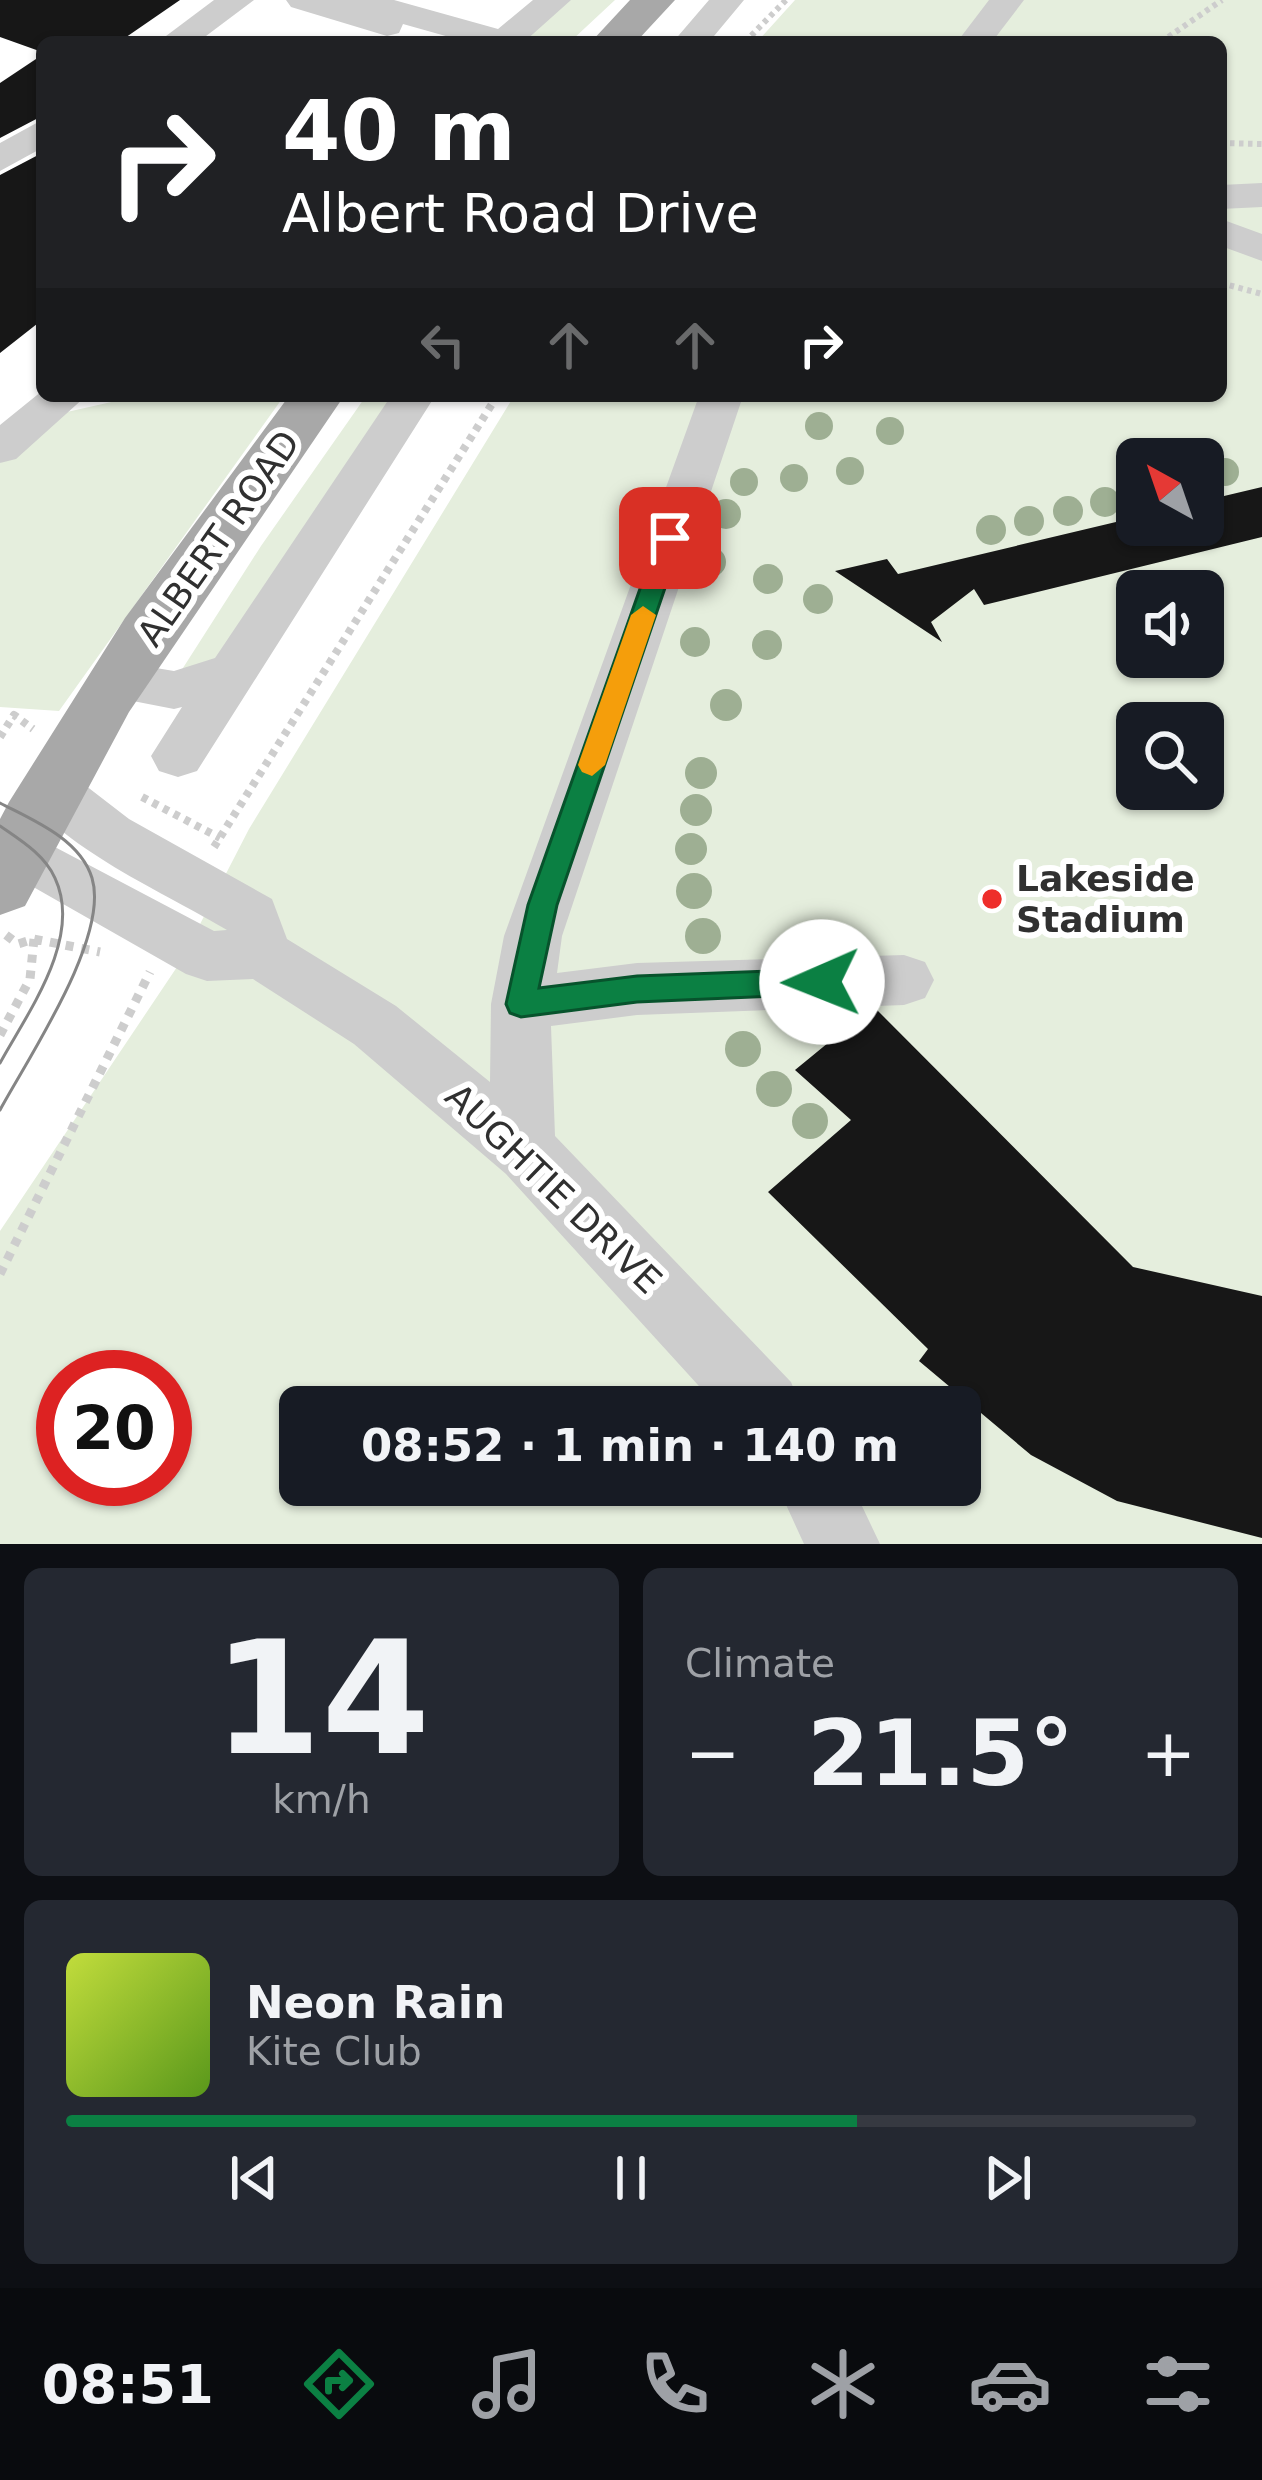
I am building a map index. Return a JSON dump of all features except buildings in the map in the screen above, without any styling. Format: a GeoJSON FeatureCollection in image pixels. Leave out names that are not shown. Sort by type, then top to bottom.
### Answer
{"type":"FeatureCollection","features":[{"type":"Feature","properties":{"kind":"main road"},"geometry":{"type":"LineString","coordinates":[[619,36],[653,0]]}},
{"type":"Feature","properties":{"kind":"main road","name":"ALBERT ROAD"},"geometry":{"type":"LineString","coordinates":[[13,879],[21,754],[120,681],[208,547],[313,402]]}},
{"type":"Feature","properties":{"kind":"street"},"geometry":{"type":"LineString","coordinates":[[184,36],[237,0]]}},
{"type":"Feature","properties":{"kind":"street"},"geometry":{"type":"LineString","coordinates":[[303,0],[416,36]]}},
{"type":"Feature","properties":{"kind":"street"},"geometry":{"type":"LineString","coordinates":[[357,0],[476,36]]}},
{"type":"Feature","properties":{"kind":"street"},"geometry":{"type":"LineString","coordinates":[[496,36],[554,0]]}},
{"type":"Feature","properties":{"kind":"street"},"geometry":{"type":"LineString","coordinates":[[694,36],[727,0]]}},
{"type":"Feature","properties":{"kind":"street"},"geometry":{"type":"LineString","coordinates":[[979,36],[1007,0]]}},
{"type":"Feature","properties":{"kind":"street"},"geometry":{"type":"LineString","coordinates":[[0,160],[36,135]]}},
{"type":"Feature","properties":{"kind":"street"},"geometry":{"type":"LineString","coordinates":[[1227,197],[1262,195]]}},
{"type":"Feature","properties":{"kind":"street"},"geometry":{"type":"LineString","coordinates":[[1227,234],[1262,249]]}},
{"type":"Feature","properties":{"kind":"street"},"geometry":{"type":"LineString","coordinates":[[0,448],[56,402]]}},
{"type":"Feature","properties":{"kind":"street"},"geometry":{"type":"LineString","coordinates":[[178,756],[409,402]]}},
{"type":"Feature","properties":{"kind":"street"},"geometry":{"type":"LineString","coordinates":[[524,1149],[521,1004],[542,905],[719,402]]}},
{"type":"Feature","properties":{"kind":"street","name":"ALBERT ROAD"},"geometry":{"type":"LineString","coordinates":[[120,681],[174,690],[233,671]]}},
{"type":"Feature","properties":{"kind":"street","name":"AUGHTIE DRIVE"},"geometry":{"type":"LineString","coordinates":[[21,754],[109,835],[252,916],[262,954],[375,1025],[524,1149],[746,1386]]}},
{"type":"Feature","properties":{"kind":"street"},"geometry":{"type":"LineString","coordinates":[[13,879],[149,956],[262,954]]}},
{"type":"Feature","properties":{"kind":"street"},"geometry":{"type":"LineString","coordinates":[[521,1004],[637,989],[904,980]]}},
{"type":"Feature","properties":{"kind":"street"},"geometry":{"type":"LineString","coordinates":[[824,1506],[843,1544]]}},
{"type":"Feature","properties":{"kind":"path"},"geometry":{"type":"LineString","coordinates":[[751,36],[786,0]]}},
{"type":"Feature","properties":{"kind":"path"},"geometry":{"type":"LineString","coordinates":[[1170,36],[1222,0]]}},
{"type":"Feature","properties":{"kind":"path"},"geometry":{"type":"LineString","coordinates":[[1227,143],[1262,144]]}},
{"type":"Feature","properties":{"kind":"path"},"geometry":{"type":"LineString","coordinates":[[1227,285],[1262,294]]}},
{"type":"Feature","properties":{"kind":"path"},"geometry":{"type":"LineString","coordinates":[[192,883],[493,402]]}},
{"type":"Feature","properties":{"kind":"path"},"geometry":{"type":"LineString","coordinates":[[0,714],[21,754]]}},
{"type":"Feature","properties":{"kind":"path"},"geometry":{"type":"LineString","coordinates":[[0,930],[18,944],[13,879]]}},
{"type":"Feature","properties":{"kind":"path"},"geometry":{"type":"LineString","coordinates":[[13,879],[106,953]]}},
{"type":"Feature","properties":{"kind":"path"},"geometry":{"type":"LineString","coordinates":[[0,1035],[30,980],[13,879]]}},
{"type":"Feature","properties":{"kind":"path"},"geometry":{"type":"LineString","coordinates":[[0,1274],[149,956]]}},
{"type":"Feature","properties":{"kind":"green space"},"geometry":{"type":"Polygon","coordinates":[[[567,0],[615,0],[576,36],[530,36],[567,0]]]}},
{"type":"Feature","properties":{"kind":"green space"},"geometry":{"type":"Polygon","coordinates":[[[795,0],[1262,0],[1262,1544],[0,1544],[0,1231],[181,961],[249,829],[510,402],[1227,402],[1227,36],[762,36],[795,0]]]}},
{"type":"Feature","properties":{"kind":"green space"},"geometry":{"type":"Polygon","coordinates":[[[111,402],[280,402],[59,711],[0,707],[0,463],[67,412],[111,402]]]}},
{"type":"Feature","properties":{"kind":"green space"},"geometry":{"type":"Polygon","coordinates":[[[362,402],[389,402],[228,652],[174,682],[362,402]]]}},
{"type":"Feature","properties":{"kind":"tram line"},"geometry":{"type":"LineString","coordinates":[[0,803],[54,832],[77,852],[92,878],[94,903],[78,964],[0,1110]]}},
{"type":"Feature","properties":{"kind":"tram line"},"geometry":{"type":"LineString","coordinates":[[0,826],[45,862],[62,901],[62,925],[48,974],[0,1063]]}},
{"type":"Feature","properties":{"kind":"slow traffic"},"geometry":{"type":"LineString","coordinates":[[592,765],[643,615]]}},
{"type":"Feature","properties":{"kind":"place","name":"Lakeside Stadium"},"geometry":{"type":"Point","coordinates":[992,899]}},
{"type":"Feature","properties":{"kind":"route"},"geometry":{"type":"LineString","coordinates":[[670,538],[542,905],[521,1004],[637,989],[822,982]]}}]}
